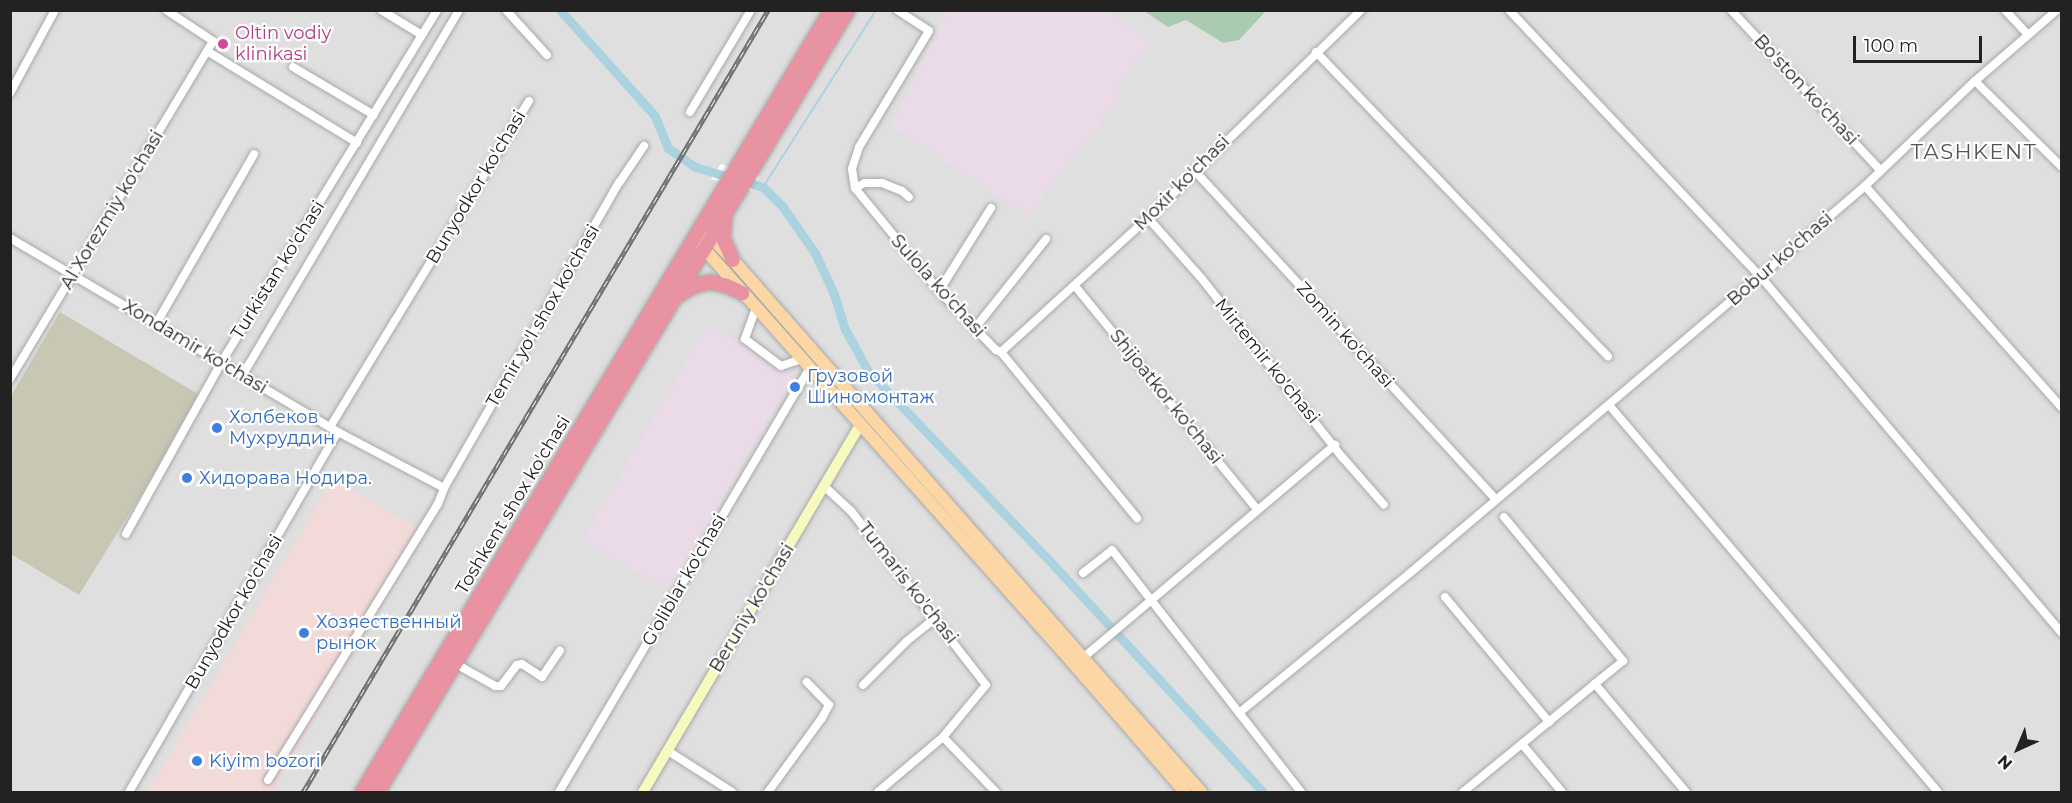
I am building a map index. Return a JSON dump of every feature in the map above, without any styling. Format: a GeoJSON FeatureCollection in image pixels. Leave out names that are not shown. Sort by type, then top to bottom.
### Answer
{"type":"FeatureCollection","features":[{"type":"Feature","properties":{"kind":"highway","name":"Toshkent shox ko'chasi"},"geometry":{"type":"LineString","coordinates":[[362,792],[725,183],[831,10]]}},
{"type":"Feature","properties":{"kind":"highway","name":"Toshkent shox ko'chasi"},"geometry":{"type":"LineString","coordinates":[[378,792],[848,10]]}},
{"type":"Feature","properties":{"kind":"highway"},"geometry":{"type":"LineString","coordinates":[[726,213],[723,238],[733,260]]}},
{"type":"Feature","properties":{"kind":"highway"},"geometry":{"type":"LineString","coordinates":[[663,290],[674,288],[677,296],[694,286],[710,282],[742,293]]}},
{"type":"Feature","properties":{"kind":"main road"},"geometry":{"type":"LineString","coordinates":[[695,235],[712,238],[733,260],[1202,792]]}},
{"type":"Feature","properties":{"kind":"main road"},"geometry":{"type":"LineString","coordinates":[[695,235],[704,252],[861,424],[1185,792]]}},
{"type":"Feature","properties":{"kind":"street"},"geometry":{"type":"LineString","coordinates":[[10,93],[55,10]]}},
{"type":"Feature","properties":{"kind":"street","name":"Al Xorezmiy ko'chasi"},"geometry":{"type":"LineString","coordinates":[[10,379],[213,41],[166,10]]}},
{"type":"Feature","properties":{"kind":"street"},"geometry":{"type":"LineString","coordinates":[[381,10],[422,35]]}},
{"type":"Feature","properties":{"kind":"street","name":"Turkistan ko'chasi"},"geometry":{"type":"LineString","coordinates":[[126,534],[221,363],[437,10]]}},
{"type":"Feature","properties":{"kind":"street","name":"Turkistan ko'chasi"},"geometry":{"type":"LineString","coordinates":[[242,376],[459,10]]}},
{"type":"Feature","properties":{"kind":"street"},"geometry":{"type":"LineString","coordinates":[[506,10],[547,55]]}},
{"type":"Feature","properties":{"kind":"street"},"geometry":{"type":"LineString","coordinates":[[690,112],[751,10]]}},
{"type":"Feature","properties":{"kind":"street"},"geometry":{"type":"LineString","coordinates":[[897,10],[929,31],[860,147],[852,169],[855,188],[865,183],[882,183],[902,190],[909,197]]}},
{"type":"Feature","properties":{"kind":"street","name":"Moxir ko'chasi"},"geometry":{"type":"LineString","coordinates":[[1001,352],[1148,218],[1194,170],[1361,10]]}},
{"type":"Feature","properties":{"kind":"street"},"geometry":{"type":"LineString","coordinates":[[1509,10],[1760,276],[2061,633]]}},
{"type":"Feature","properties":{"kind":"street","name":"Bo'ston ko'chasi"},"geometry":{"type":"LineString","coordinates":[[1731,10],[1880,170]]}},
{"type":"Feature","properties":{"kind":"street"},"geometry":{"type":"LineString","coordinates":[[2005,10],[2028,35]]}},
{"type":"Feature","properties":{"kind":"street","name":"Bobur ko'chasi"},"geometry":{"type":"LineString","coordinates":[[1239,713],[1609,405],[1865,186],[1976,81],[2057,10]]}},
{"type":"Feature","properties":{"kind":"street"},"geometry":{"type":"LineString","coordinates":[[207,51],[357,143]]}},
{"type":"Feature","properties":{"kind":"street"},"geometry":{"type":"LineString","coordinates":[[1316,52],[1608,357]]}},
{"type":"Feature","properties":{"kind":"street"},"geometry":{"type":"LineString","coordinates":[[293,67],[374,115]]}},
{"type":"Feature","properties":{"kind":"street"},"geometry":{"type":"LineString","coordinates":[[1976,81],[2061,167]]}},
{"type":"Feature","properties":{"kind":"street","name":"Bunyodkor ko'chasi"},"geometry":{"type":"LineString","coordinates":[[330,427],[529,101]]}},
{"type":"Feature","properties":{"kind":"street","name":"Temir yo'l shox ko'chasi"},"geometry":{"type":"LineString","coordinates":[[268,780],[438,504],[444,488],[619,183],[644,146]]}},
{"type":"Feature","properties":{"kind":"street"},"geometry":{"type":"LineString","coordinates":[[156,324],[254,154]]}},
{"type":"Feature","properties":{"kind":"street","name":"Zomin ko'chasi"},"geometry":{"type":"LineString","coordinates":[[1194,170],[1496,500]]}},
{"type":"Feature","properties":{"kind":"street"},"geometry":{"type":"LineString","coordinates":[[1865,186],[2061,408]]}},
{"type":"Feature","properties":{"kind":"street","name":"Sulola ko'chasi"},"geometry":{"type":"LineString","coordinates":[[855,188],[939,291],[1001,352],[1137,518]]}},
{"type":"Feature","properties":{"kind":"street"},"geometry":{"type":"LineString","coordinates":[[939,291],[991,208]]}},
{"type":"Feature","properties":{"kind":"street","name":"Mirtemir ko'chasi"},"geometry":{"type":"LineString","coordinates":[[1148,218],[1202,279],[1384,505]]}},
{"type":"Feature","properties":{"kind":"street","name":"Xondamir ko'chasi"},"geometry":{"type":"LineString","coordinates":[[10,238],[338,432],[444,488]]}},
{"type":"Feature","properties":{"kind":"street"},"geometry":{"type":"LineString","coordinates":[[975,328],[1046,239]]}},
{"type":"Feature","properties":{"kind":"street","name":"Shijoatkor ko'chasi"},"geometry":{"type":"LineString","coordinates":[[1075,286],[1257,509]]}},
{"type":"Feature","properties":{"kind":"street"},"geometry":{"type":"LineString","coordinates":[[756,308],[745,339],[781,366],[806,364]]}},
{"type":"Feature","properties":{"kind":"street","name":"G'oliblar ko'chasi"},"geometry":{"type":"LineString","coordinates":[[559,792],[806,364]]}},
{"type":"Feature","properties":{"kind":"street"},"geometry":{"type":"LineString","coordinates":[[1609,405],[1938,792]]}},
{"type":"Feature","properties":{"kind":"street","name":"Beruniy ko'chasi"},"geometry":{"type":"LineString","coordinates":[[643,792],[861,424]]}},
{"type":"Feature","properties":{"kind":"street","name":"Bunyodkor ko'chasi"},"geometry":{"type":"LineString","coordinates":[[129,792],[338,432]]}},
{"type":"Feature","properties":{"kind":"street"},"geometry":{"type":"LineString","coordinates":[[1084,657],[1335,445]]}},
{"type":"Feature","properties":{"kind":"street","name":"Tumaris ko'chasi"},"geometry":{"type":"LineString","coordinates":[[824,486],[851,511],[986,685],[943,737]]}},
{"type":"Feature","properties":{"kind":"street"},"geometry":{"type":"LineString","coordinates":[[1462,792],[1623,661],[1504,518]]}},
{"type":"Feature","properties":{"kind":"street"},"geometry":{"type":"LineString","coordinates":[[1083,573],[1112,550],[1301,792]]}},
{"type":"Feature","properties":{"kind":"street"},"geometry":{"type":"LineString","coordinates":[[1445,597],[1549,722]]}},
{"type":"Feature","properties":{"kind":"street"},"geometry":{"type":"LineString","coordinates":[[863,685],[907,641],[935,618]]}},
{"type":"Feature","properties":{"kind":"street"},"geometry":{"type":"LineString","coordinates":[[456,664],[495,686],[501,686],[517,664],[522,664],[542,677],[560,650]]}},
{"type":"Feature","properties":{"kind":"street"},"geometry":{"type":"LineString","coordinates":[[768,792],[829,705],[807,682]]}},
{"type":"Feature","properties":{"kind":"street"},"geometry":{"type":"LineString","coordinates":[[1595,684],[1686,792]]}},
{"type":"Feature","properties":{"kind":"street"},"geometry":{"type":"LineString","coordinates":[[878,792],[943,737],[996,792]]}},
{"type":"Feature","properties":{"kind":"street"},"geometry":{"type":"LineString","coordinates":[[1522,744],[1562,792]]}},
{"type":"Feature","properties":{"kind":"street"},"geometry":{"type":"LineString","coordinates":[[668,751],[732,792]]}},
{"type":"Feature","properties":{"kind":"shaded area"},"geometry":{"type":"Polygon","coordinates":[[[948,10],[1107,11],[1152,42],[1117,87],[1125,92],[1028,215],[891,126],[948,10]]]}},
{"type":"Feature","properties":{"kind":"shaded area"},"geometry":{"type":"Polygon","coordinates":[[[10,11],[2061,11],[2061,792],[10,792],[10,11]]]}},
{"type":"Feature","properties":{"kind":"shaded area"},"geometry":{"type":"Polygon","coordinates":[[[60,312],[198,394],[150,480],[79,595],[11,554],[11,396],[60,312]]]}},
{"type":"Feature","properties":{"kind":"shaded area"},"geometry":{"type":"Polygon","coordinates":[[[707,325],[794,375],[669,591],[582,541],[707,325]]]}},
{"type":"Feature","properties":{"kind":"shaded area","name":"Хозяественный рынок"},"geometry":{"type":"Polygon","coordinates":[[[333,479],[425,533],[272,792],[147,792],[333,479]]]}},
{"type":"Feature","properties":{"kind":"green space"},"geometry":{"type":"Polygon","coordinates":[[[1144,11],[1266,11],[1239,40],[1223,43],[1186,20],[1168,27],[1144,11]]]}},
{"type":"Feature","properties":{"kind":"pier"},"geometry":{"type":"Polygon","coordinates":[[[721,164],[760,177],[752,191],[711,179],[721,164]]]}},
{"type":"Feature","properties":{"kind":"waterway"},"geometry":{"type":"LineString","coordinates":[[560,10],[655,116],[668,148],[695,167],[763,187],[783,207],[815,253],[834,294],[845,329],[868,371],[1047,558],[1263,792]]}},
{"type":"Feature","properties":{"kind":"waterway"},"geometry":{"type":"LineString","coordinates":[[763,187],[876,10]]}},
{"type":"Feature","properties":{"kind":"railway"},"geometry":{"type":"LineString","coordinates":[[303,792],[768,10]]}},
{"type":"Feature","properties":{"kind":"place","name":"Oltin vodiy klinikasi"},"geometry":{"type":"Point","coordinates":[223,44]}},
{"type":"Feature","properties":{"kind":"place","name":"Грузовой Шиномонтаж"},"geometry":{"type":"Point","coordinates":[795,387]}},
{"type":"Feature","properties":{"kind":"place","name":"Холбеков Мухруддин"},"geometry":{"type":"Point","coordinates":[217,428]}},
{"type":"Feature","properties":{"kind":"place","name":"Хидорава Нодира."},"geometry":{"type":"Point","coordinates":[187,478]}},
{"type":"Feature","properties":{"kind":"place","name":"Хозяественный рынок"},"geometry":{"type":"Point","coordinates":[304,633]}},
{"type":"Feature","properties":{"kind":"place","name":"Kiyim bozori"},"geometry":{"type":"Point","coordinates":[197,761]}},
{"type":"Feature","properties":{"kind":"district","name":"TASHKENT"},"geometry":{"type":"Point","coordinates":[1974,152]}}]}
